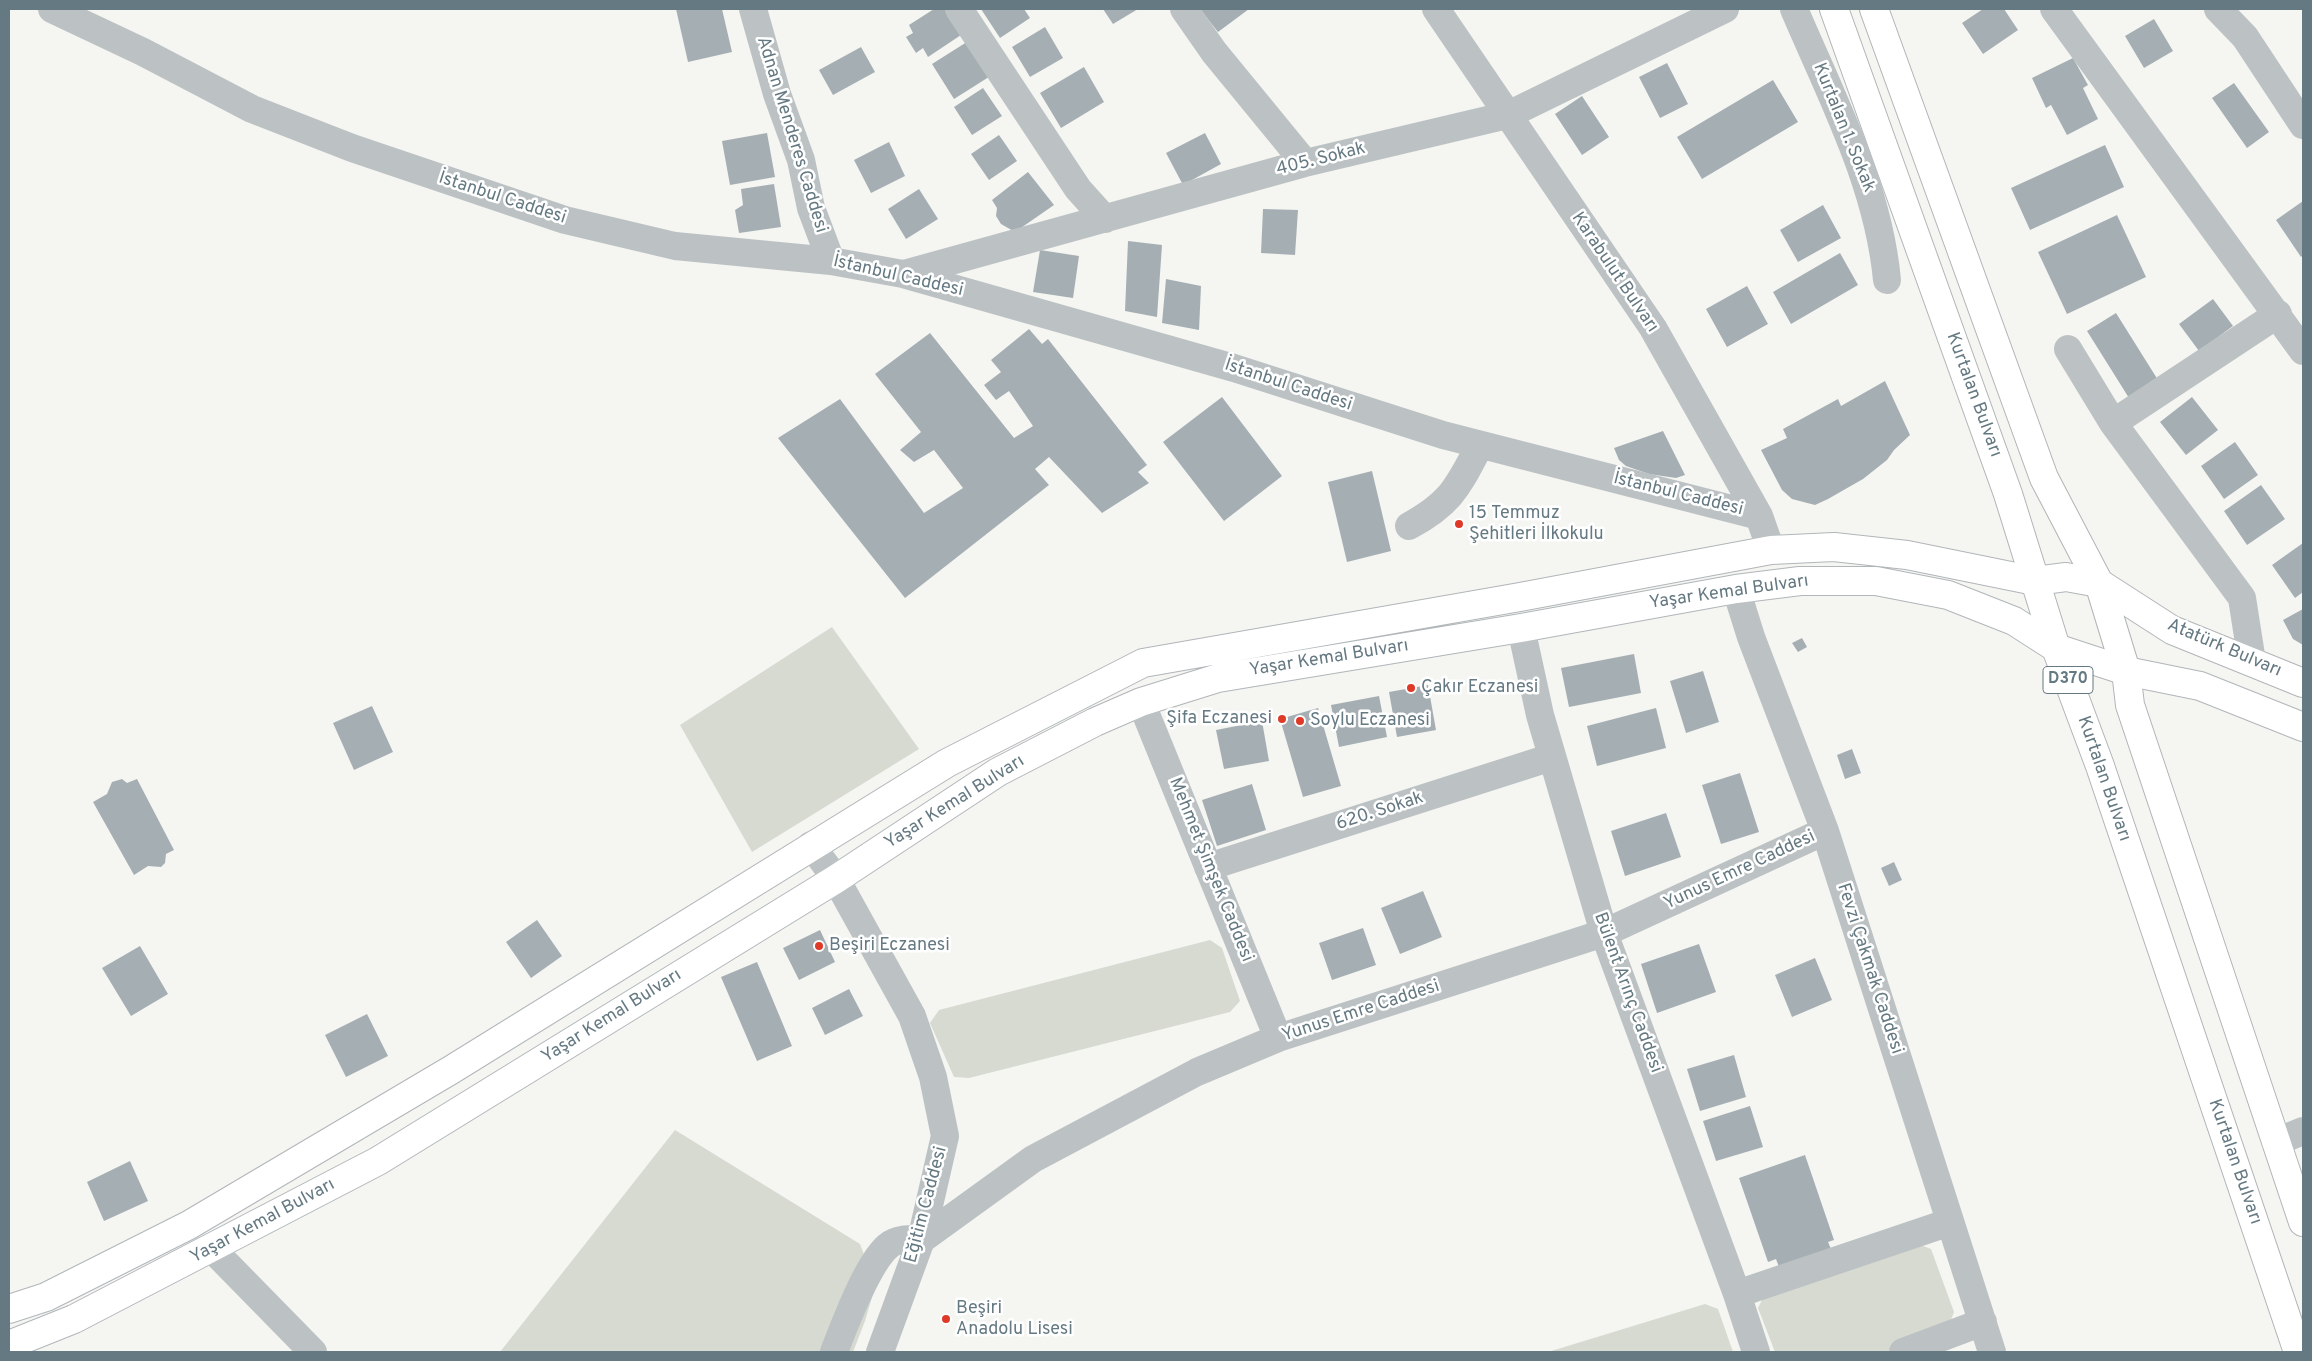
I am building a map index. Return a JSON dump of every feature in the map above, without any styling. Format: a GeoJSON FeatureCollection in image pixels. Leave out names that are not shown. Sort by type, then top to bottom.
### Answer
{"type":"FeatureCollection","features":[{"type":"Feature","properties":{"kind":"main road","name":"Kurtalan Bulvarı"},"geometry":{"type":"LineString","coordinates":[[1834,9],[2008,494],[2056,648],[2100,766],[2298,1352]]}},
{"type":"Feature","properties":{"kind":"main road"},"geometry":{"type":"LineString","coordinates":[[1874,9],[2044,478],[2099,583],[2126,671],[2130,705],[2303,1222]]}},
{"type":"Feature","properties":{"kind":"main road","name":"Yaşar Kemal Bulvarı"},"geometry":{"type":"LineString","coordinates":[[9,1309],[46,1297],[189,1225],[451,1070],[811,845],[947,763],[1143,663],[1510,599],[1771,550],[1834,547],[1907,555],[2035,581]]}},
{"type":"Feature","properties":{"kind":"main road","name":"Atatürk Bulvarı"},"geometry":{"type":"LineString","coordinates":[[2035,581],[2066,577],[2099,583],[2172,630],[2303,683]]}},
{"type":"Feature","properties":{"kind":"main road","name":"Yaşar Kemal Bulvarı"},"geometry":{"type":"LineString","coordinates":[[9,1345],[74,1319],[378,1162],[836,879],[998,772],[1095,722],[1141,702],[1218,678],[1521,628],[1736,589],[1800,581],[1876,581],[1948,595],[2014,621],[2056,648]]}},
{"type":"Feature","properties":{"kind":"main road"},"geometry":{"type":"LineString","coordinates":[[2056,648],[2126,671],[2200,686],[2303,727]]}},
{"type":"Feature","properties":{"kind":"street","name":"İstanbul Caddesi"},"geometry":{"type":"LineString","coordinates":[[52,9],[143,52],[252,109],[360,151],[565,220],[675,246],[831,261],[903,274],[1234,368],[1443,435],[1759,516]]}},
{"type":"Feature","properties":{"kind":"street","name":"Adnan Menderes Caddesi"},"geometry":{"type":"LineString","coordinates":[[753,9],[777,94],[801,160],[811,208],[831,261]]}},
{"type":"Feature","properties":{"kind":"street"},"geometry":{"type":"LineString","coordinates":[[959,9],[1078,189],[1105,219]]}},
{"type":"Feature","properties":{"kind":"street"},"geometry":{"type":"LineString","coordinates":[[1184,9],[1214,52],[1305,163]]}},
{"type":"Feature","properties":{"kind":"street","name":"Karabulut Bulvarı"},"geometry":{"type":"LineString","coordinates":[[1436,9],[1652,328],[1759,516],[1771,550]]}},
{"type":"Feature","properties":{"kind":"street","name":"405. Sokak"},"geometry":{"type":"LineString","coordinates":[[903,274],[1305,163],[1508,115],[1725,9]]}},
{"type":"Feature","properties":{"kind":"street","name":"Kurtalan 1. Sokak"},"geometry":{"type":"LineString","coordinates":[[1794,9],[1866,180],[1884,249],[1887,280]]}},
{"type":"Feature","properties":{"kind":"street"},"geometry":{"type":"LineString","coordinates":[[2054,9],[2278,314],[2303,351]]}},
{"type":"Feature","properties":{"kind":"street"},"geometry":{"type":"LineString","coordinates":[[2218,9],[2245,37],[2303,125]]}},
{"type":"Feature","properties":{"kind":"street"},"geometry":{"type":"LineString","coordinates":[[2113,423],[2278,314]]}},
{"type":"Feature","properties":{"kind":"street"},"geometry":{"type":"LineString","coordinates":[[2068,350],[2113,423],[2242,598],[2252,662]]}},
{"type":"Feature","properties":{"kind":"street"},"geometry":{"type":"LineString","coordinates":[[1409,526],[1432,514],[1455,491],[1480,445]]}},
{"type":"Feature","properties":{"kind":"street","name":"Fevzi Çakmak Caddesi"},"geometry":{"type":"LineString","coordinates":[[1736,589],[1751,637],[1825,832],[1992,1352]]}},
{"type":"Feature","properties":{"kind":"street","name":"Bülent Arınç Caddesi"},"geometry":{"type":"LineString","coordinates":[[1521,628],[1540,715],[1604,933],[1737,1294],[1756,1352]]}},
{"type":"Feature","properties":{"kind":"street","name":"Mehmet Şimşek Caddesi"},"geometry":{"type":"LineString","coordinates":[[1141,702],[1278,1038]]}},
{"type":"Feature","properties":{"kind":"street","name":"620. Sokak"},"geometry":{"type":"LineString","coordinates":[[1208,867],[1552,757]]}},
{"type":"Feature","properties":{"kind":"street","name":"Yunus Emre Caddesi"},"geometry":{"type":"LineString","coordinates":[[921,1240],[1034,1159],[1197,1072],[1278,1038],[1604,933],[1825,832]]}},
{"type":"Feature","properties":{"kind":"street","name":"Eğitim Caddesi"},"geometry":{"type":"LineString","coordinates":[[811,845],[836,879],[912,1016],[933,1077],[945,1136],[921,1240],[880,1352]]}},
{"type":"Feature","properties":{"kind":"street"},"geometry":{"type":"LineString","coordinates":[[2276,1142],[2303,1131]]}},
{"type":"Feature","properties":{"kind":"street"},"geometry":{"type":"LineString","coordinates":[[1737,1294],[1950,1222]]}},
{"type":"Feature","properties":{"kind":"street"},"geometry":{"type":"LineString","coordinates":[[834,1352],[847,1319],[874,1265],[888,1244],[911,1238],[921,1240]]}},
{"type":"Feature","properties":{"kind":"street"},"geometry":{"type":"LineString","coordinates":[[212,1249],[313,1352]]}},
{"type":"Feature","properties":{"kind":"street"},"geometry":{"type":"LineString","coordinates":[[1903,1352],[1983,1322]]}},
{"type":"Feature","properties":{"kind":"shaded area"},"geometry":{"type":"Polygon","coordinates":[[[832,627],[919,749],[752,852],[680,725],[832,627]]]}},
{"type":"Feature","properties":{"kind":"shaded area"},"geometry":{"type":"Polygon","coordinates":[[[1210,940],[1222,948],[1240,1001],[1230,1012],[969,1078],[954,1077],[930,1023],[939,1010],[1210,940]]]}},
{"type":"Feature","properties":{"kind":"shaded area"},"geometry":{"type":"Polygon","coordinates":[[[675,1130],[860,1244],[866,1260],[880,1270],[865,1321],[853,1352],[500,1352],[675,1130]]]}},
{"type":"Feature","properties":{"kind":"shaded area"},"geometry":{"type":"Polygon","coordinates":[[[1913,1242],[1931,1249],[1954,1312],[1946,1332],[1885,1352],[1775,1352],[1758,1308],[1765,1294],[1913,1242]]]}},
{"type":"Feature","properties":{"kind":"shaded area"},"geometry":{"type":"Polygon","coordinates":[[[1705,1304],[1718,1309],[1733,1352],[1548,1352],[1705,1304]]]}},
{"type":"Feature","properties":{"kind":"building"},"geometry":{"type":"Polygon","coordinates":[[[676,9],[722,9],[732,52],[688,62],[676,9]]]}},
{"type":"Feature","properties":{"kind":"building"},"geometry":{"type":"Polygon","coordinates":[[[934,9],[948,9],[964,33],[928,57],[923,48],[916,53],[906,37],[913,33],[909,25],[934,9]]]}},
{"type":"Feature","properties":{"kind":"building"},"geometry":{"type":"Polygon","coordinates":[[[981,9],[1024,9],[1030,18],[1000,38],[981,9]]]}},
{"type":"Feature","properties":{"kind":"building"},"geometry":{"type":"Polygon","coordinates":[[[1103,9],[1138,9],[1113,24],[1103,9]]]}},
{"type":"Feature","properties":{"kind":"building"},"geometry":{"type":"Polygon","coordinates":[[[1200,9],[1249,9],[1218,32],[1200,9]]]}},
{"type":"Feature","properties":{"kind":"building"},"geometry":{"type":"Polygon","coordinates":[[[1983,9],[2004,9],[2018,30],[1983,54],[1962,23],[1983,9]]]}},
{"type":"Feature","properties":{"kind":"building"},"geometry":{"type":"Polygon","coordinates":[[[2154,19],[2173,51],[2144,68],[2125,36],[2154,19]]]}},
{"type":"Feature","properties":{"kind":"building"},"geometry":{"type":"Polygon","coordinates":[[[1045,27],[1063,58],[1030,77],[1012,47],[1045,27]]]}},
{"type":"Feature","properties":{"kind":"building"},"geometry":{"type":"Polygon","coordinates":[[[970,40],[992,75],[954,99],[932,64],[970,40]]]}},
{"type":"Feature","properties":{"kind":"building"},"geometry":{"type":"Polygon","coordinates":[[[861,47],[875,72],[833,95],[819,70],[861,47]]]}},
{"type":"Feature","properties":{"kind":"building"},"geometry":{"type":"Polygon","coordinates":[[[2073,58],[2088,85],[2083,88],[2098,119],[2067,135],[2051,105],[2046,108],[2032,78],[2073,58]]]}},
{"type":"Feature","properties":{"kind":"building"},"geometry":{"type":"Polygon","coordinates":[[[1667,63],[1688,104],[1660,118],[1639,77],[1667,63]]]}},
{"type":"Feature","properties":{"kind":"building"},"geometry":{"type":"Polygon","coordinates":[[[1084,67],[1104,102],[1061,128],[1040,93],[1084,67]]]}},
{"type":"Feature","properties":{"kind":"building"},"geometry":{"type":"Polygon","coordinates":[[[1773,80],[1798,122],[1702,179],[1677,137],[1773,80]]]}},
{"type":"Feature","properties":{"kind":"building"},"geometry":{"type":"Polygon","coordinates":[[[2234,83],[2269,132],[2247,148],[2212,98],[2234,83]]]}},
{"type":"Feature","properties":{"kind":"building"},"geometry":{"type":"Polygon","coordinates":[[[983,88],[1002,116],[972,135],[954,107],[983,88]]]}},
{"type":"Feature","properties":{"kind":"building"},"geometry":{"type":"Polygon","coordinates":[[[1582,96],[1609,137],[1582,155],[1555,114],[1582,96]]]}},
{"type":"Feature","properties":{"kind":"building"},"geometry":{"type":"Polygon","coordinates":[[[767,133],[775,177],[730,185],[722,141],[767,133]]]}},
{"type":"Feature","properties":{"kind":"building"},"geometry":{"type":"Polygon","coordinates":[[[1205,133],[1221,164],[1183,185],[1166,153],[1205,133]]]}},
{"type":"Feature","properties":{"kind":"building"},"geometry":{"type":"Polygon","coordinates":[[[999,135],[1017,161],[989,180],[971,154],[999,135]]]}},
{"type":"Feature","properties":{"kind":"building"},"geometry":{"type":"Polygon","coordinates":[[[889,142],[905,176],[871,193],[854,160],[889,142]]]}},
{"type":"Feature","properties":{"kind":"building"},"geometry":{"type":"Polygon","coordinates":[[[2105,145],[2124,187],[2030,230],[2011,188],[2105,145]]]}},
{"type":"Feature","properties":{"kind":"building"},"geometry":{"type":"Polygon","coordinates":[[[1028,172],[1054,205],[1015,232],[1001,224],[996,216],[997,208],[992,200],[1028,172]]]}},
{"type":"Feature","properties":{"kind":"building"},"geometry":{"type":"Polygon","coordinates":[[[774,184],[781,227],[739,233],[735,210],[743,205],[741,189],[774,184]]]}},
{"type":"Feature","properties":{"kind":"building"},"geometry":{"type":"Polygon","coordinates":[[[919,189],[938,219],[906,239],[888,209],[919,189]]]}},
{"type":"Feature","properties":{"kind":"building"},"geometry":{"type":"Polygon","coordinates":[[[2303,201],[2303,255],[2301,257],[2276,220],[2303,201]]]}},
{"type":"Feature","properties":{"kind":"building"},"geometry":{"type":"Polygon","coordinates":[[[1823,205],[1841,238],[1798,262],[1780,230],[1823,205]]]}},
{"type":"Feature","properties":{"kind":"building"},"geometry":{"type":"Polygon","coordinates":[[[1263,209],[1298,210],[1295,255],[1261,253],[1263,209]]]}},
{"type":"Feature","properties":{"kind":"building"},"geometry":{"type":"Polygon","coordinates":[[[2117,215],[2146,277],[2067,314],[2038,252],[2117,215]]]}},
{"type":"Feature","properties":{"kind":"building"},"geometry":{"type":"Polygon","coordinates":[[[1128,241],[1162,245],[1157,317],[1125,311],[1128,241]]]}},
{"type":"Feature","properties":{"kind":"building"},"geometry":{"type":"Polygon","coordinates":[[[1040,250],[1079,256],[1073,298],[1033,292],[1040,250]]]}},
{"type":"Feature","properties":{"kind":"building"},"geometry":{"type":"Polygon","coordinates":[[[1840,253],[1858,285],[1791,324],[1773,292],[1840,253]]]}},
{"type":"Feature","properties":{"kind":"building"},"geometry":{"type":"Polygon","coordinates":[[[1166,279],[1201,286],[1199,330],[1162,323],[1166,279]]]}},
{"type":"Feature","properties":{"kind":"building"},"geometry":{"type":"Polygon","coordinates":[[[1747,286],[1768,324],[1727,347],[1706,309],[1747,286]]]}},
{"type":"Feature","properties":{"kind":"building"},"geometry":{"type":"Polygon","coordinates":[[[2213,299],[2233,326],[2199,351],[2179,324],[2213,299]]]}},
{"type":"Feature","properties":{"kind":"building"},"geometry":{"type":"Polygon","coordinates":[[[2116,313],[2158,380],[2129,398],[2087,331],[2116,313]]]}},
{"type":"Feature","properties":{"kind":"building"},"geometry":{"type":"Polygon","coordinates":[[[1029,329],[1042,344],[1048,339],[1147,465],[1138,472],[1149,483],[1102,513],[1049,457],[1035,469],[1049,485],[905,598],[778,438],[840,399],[924,513],[963,488],[934,450],[914,462],[900,450],[921,432],[875,374],[930,333],[1014,438],[1033,426],[1009,391],[996,400],[984,385],[1001,372],[991,360],[1029,329]]]}},
{"type":"Feature","properties":{"kind":"building"},"geometry":{"type":"Polygon","coordinates":[[[1885,381],[1910,435],[1894,450],[1887,460],[1863,479],[1828,499],[1815,505],[1792,499],[1782,490],[1761,450],[1787,438],[1783,429],[1838,399],[1841,406],[1885,381]]]}},
{"type":"Feature","properties":{"kind":"building"},"geometry":{"type":"Polygon","coordinates":[[[1222,397],[1282,476],[1224,521],[1163,442],[1222,397]]]}},
{"type":"Feature","properties":{"kind":"building"},"geometry":{"type":"Polygon","coordinates":[[[2192,397],[2218,430],[2186,455],[2160,422],[2192,397]]]}},
{"type":"Feature","properties":{"kind":"building"},"geometry":{"type":"Polygon","coordinates":[[[1663,431],[1685,475],[1676,478],[1649,474],[1626,466],[1619,460],[1614,448],[1663,431]]]}},
{"type":"Feature","properties":{"kind":"building"},"geometry":{"type":"Polygon","coordinates":[[[2235,442],[2258,475],[2224,499],[2201,466],[2235,442]]]}},
{"type":"Feature","properties":{"kind":"building"},"geometry":{"type":"Polygon","coordinates":[[[1372,471],[1391,551],[1347,562],[1328,482],[1372,471]]]}},
{"type":"Feature","properties":{"kind":"building"},"geometry":{"type":"Polygon","coordinates":[[[2261,485],[2285,519],[2247,545],[2224,511],[2261,485]]]}},
{"type":"Feature","properties":{"kind":"building"},"geometry":{"type":"Polygon","coordinates":[[[2303,543],[2303,592],[2295,598],[2272,565],[2303,543]]]}},
{"type":"Feature","properties":{"kind":"building"},"geometry":{"type":"Polygon","coordinates":[[[2303,609],[2303,645],[2293,639],[2283,620],[2303,609]]]}},
{"type":"Feature","properties":{"kind":"building"},"geometry":{"type":"Polygon","coordinates":[[[1802,638],[1807,647],[1798,652],[1792,643],[1802,638]]]}},
{"type":"Feature","properties":{"kind":"building"},"geometry":{"type":"Polygon","coordinates":[[[1634,654],[1641,693],[1569,707],[1561,668],[1634,654]]]}},
{"type":"Feature","properties":{"kind":"building"},"geometry":{"type":"Polygon","coordinates":[[[1703,671],[1719,722],[1686,733],[1670,681],[1703,671]]]}},
{"type":"Feature","properties":{"kind":"building"},"geometry":{"type":"Polygon","coordinates":[[[1428,685],[1436,730],[1397,737],[1389,692],[1428,685]]]}},
{"type":"Feature","properties":{"kind":"building"},"geometry":{"type":"Polygon","coordinates":[[[1379,696],[1387,737],[1339,747],[1331,705],[1379,696]]]}},
{"type":"Feature","properties":{"kind":"building"},"geometry":{"type":"Polygon","coordinates":[[[372,706],[393,752],[354,770],[333,723],[372,706]]]}},
{"type":"Feature","properties":{"kind":"building"},"geometry":{"type":"Polygon","coordinates":[[[1318,708],[1341,786],[1303,797],[1280,719],[1318,708]]]}},
{"type":"Feature","properties":{"kind":"building"},"geometry":{"type":"Polygon","coordinates":[[[1656,708],[1666,748],[1597,766],[1587,726],[1656,708]]]}},
{"type":"Feature","properties":{"kind":"building"},"geometry":{"type":"Polygon","coordinates":[[[1262,721],[1269,761],[1224,769],[1216,730],[1262,721]]]}},
{"type":"Feature","properties":{"kind":"building"},"geometry":{"type":"Polygon","coordinates":[[[1852,749],[1861,773],[1845,779],[1837,755],[1852,749]]]}},
{"type":"Feature","properties":{"kind":"building"},"geometry":{"type":"Polygon","coordinates":[[[1740,773],[1759,832],[1721,844],[1702,785],[1740,773]]]}},
{"type":"Feature","properties":{"kind":"building"},"geometry":{"type":"Polygon","coordinates":[[[122,779],[127,783],[137,779],[174,850],[166,854],[165,863],[161,867],[148,866],[134,875],[93,802],[107,794],[112,782],[122,779]]]}},
{"type":"Feature","properties":{"kind":"building"},"geometry":{"type":"Polygon","coordinates":[[[1252,784],[1266,830],[1217,846],[1202,800],[1252,784]]]}},
{"type":"Feature","properties":{"kind":"building"},"geometry":{"type":"Polygon","coordinates":[[[1666,813],[1681,857],[1625,876],[1611,831],[1666,813]]]}},
{"type":"Feature","properties":{"kind":"building"},"geometry":{"type":"Polygon","coordinates":[[[1894,862],[1902,880],[1889,886],[1881,868],[1894,862]]]}},
{"type":"Feature","properties":{"kind":"building"},"geometry":{"type":"Polygon","coordinates":[[[1423,891],[1442,937],[1400,954],[1381,908],[1423,891]]]}},
{"type":"Feature","properties":{"kind":"building"},"geometry":{"type":"Polygon","coordinates":[[[537,920],[562,956],[531,978],[506,942],[537,920]]]}},
{"type":"Feature","properties":{"kind":"building"},"geometry":{"type":"Polygon","coordinates":[[[1363,928],[1376,965],[1332,980],[1319,943],[1363,928]]]}},
{"type":"Feature","properties":{"kind":"building"},"geometry":{"type":"Polygon","coordinates":[[[820,930],[835,962],[799,980],[783,948],[820,930]]]}},
{"type":"Feature","properties":{"kind":"building"},"geometry":{"type":"Polygon","coordinates":[[[1699,944],[1716,992],[1657,1013],[1641,964],[1699,944]]]}},
{"type":"Feature","properties":{"kind":"building"},"geometry":{"type":"Polygon","coordinates":[[[140,946],[168,994],[131,1016],[102,968],[140,946]]]}},
{"type":"Feature","properties":{"kind":"building"},"geometry":{"type":"Polygon","coordinates":[[[1815,958],[1832,1000],[1792,1017],[1775,975],[1815,958]]]}},
{"type":"Feature","properties":{"kind":"building"},"geometry":{"type":"Polygon","coordinates":[[[757,962],[792,1046],[757,1061],[721,977],[757,962]]]}},
{"type":"Feature","properties":{"kind":"building"},"geometry":{"type":"Polygon","coordinates":[[[849,989],[863,1016],[825,1035],[812,1008],[849,989]]]}},
{"type":"Feature","properties":{"kind":"building"},"geometry":{"type":"Polygon","coordinates":[[[367,1014],[388,1056],[346,1077],[325,1035],[367,1014]]]}},
{"type":"Feature","properties":{"kind":"building"},"geometry":{"type":"Polygon","coordinates":[[[1734,1055],[1746,1097],[1700,1111],[1687,1069],[1734,1055]]]}},
{"type":"Feature","properties":{"kind":"building"},"geometry":{"type":"Polygon","coordinates":[[[1750,1106],[1763,1147],[1716,1161],[1703,1121],[1750,1106]]]}},
{"type":"Feature","properties":{"kind":"building"},"geometry":{"type":"Polygon","coordinates":[[[1805,1155],[1834,1240],[1828,1242],[1831,1249],[1779,1267],[1776,1259],[1768,1262],[1739,1178],[1805,1155]]]}},
{"type":"Feature","properties":{"kind":"building"},"geometry":{"type":"Polygon","coordinates":[[[130,1161],[148,1201],[104,1221],[87,1182],[130,1161]]]}},
{"type":"Feature","properties":{"kind":"place","name":"15 Temmuz Şehitleri İlkokulu"},"geometry":{"type":"Point","coordinates":[1459,524]}},
{"type":"Feature","properties":{"kind":"place","name":"Çakır Eczanesi"},"geometry":{"type":"Point","coordinates":[1411,688]}},
{"type":"Feature","properties":{"kind":"place","name":"Şifa Eczanesi"},"geometry":{"type":"Point","coordinates":[1282,719]}},
{"type":"Feature","properties":{"kind":"place","name":"Soylu Eczanesi"},"geometry":{"type":"Point","coordinates":[1300,721]}},
{"type":"Feature","properties":{"kind":"place","name":"Beşiri Eczanesi"},"geometry":{"type":"Point","coordinates":[819,946]}},
{"type":"Feature","properties":{"kind":"place","name":"Beşiri Anadolu Lisesi"},"geometry":{"type":"Point","coordinates":[946,1319]}}]}
